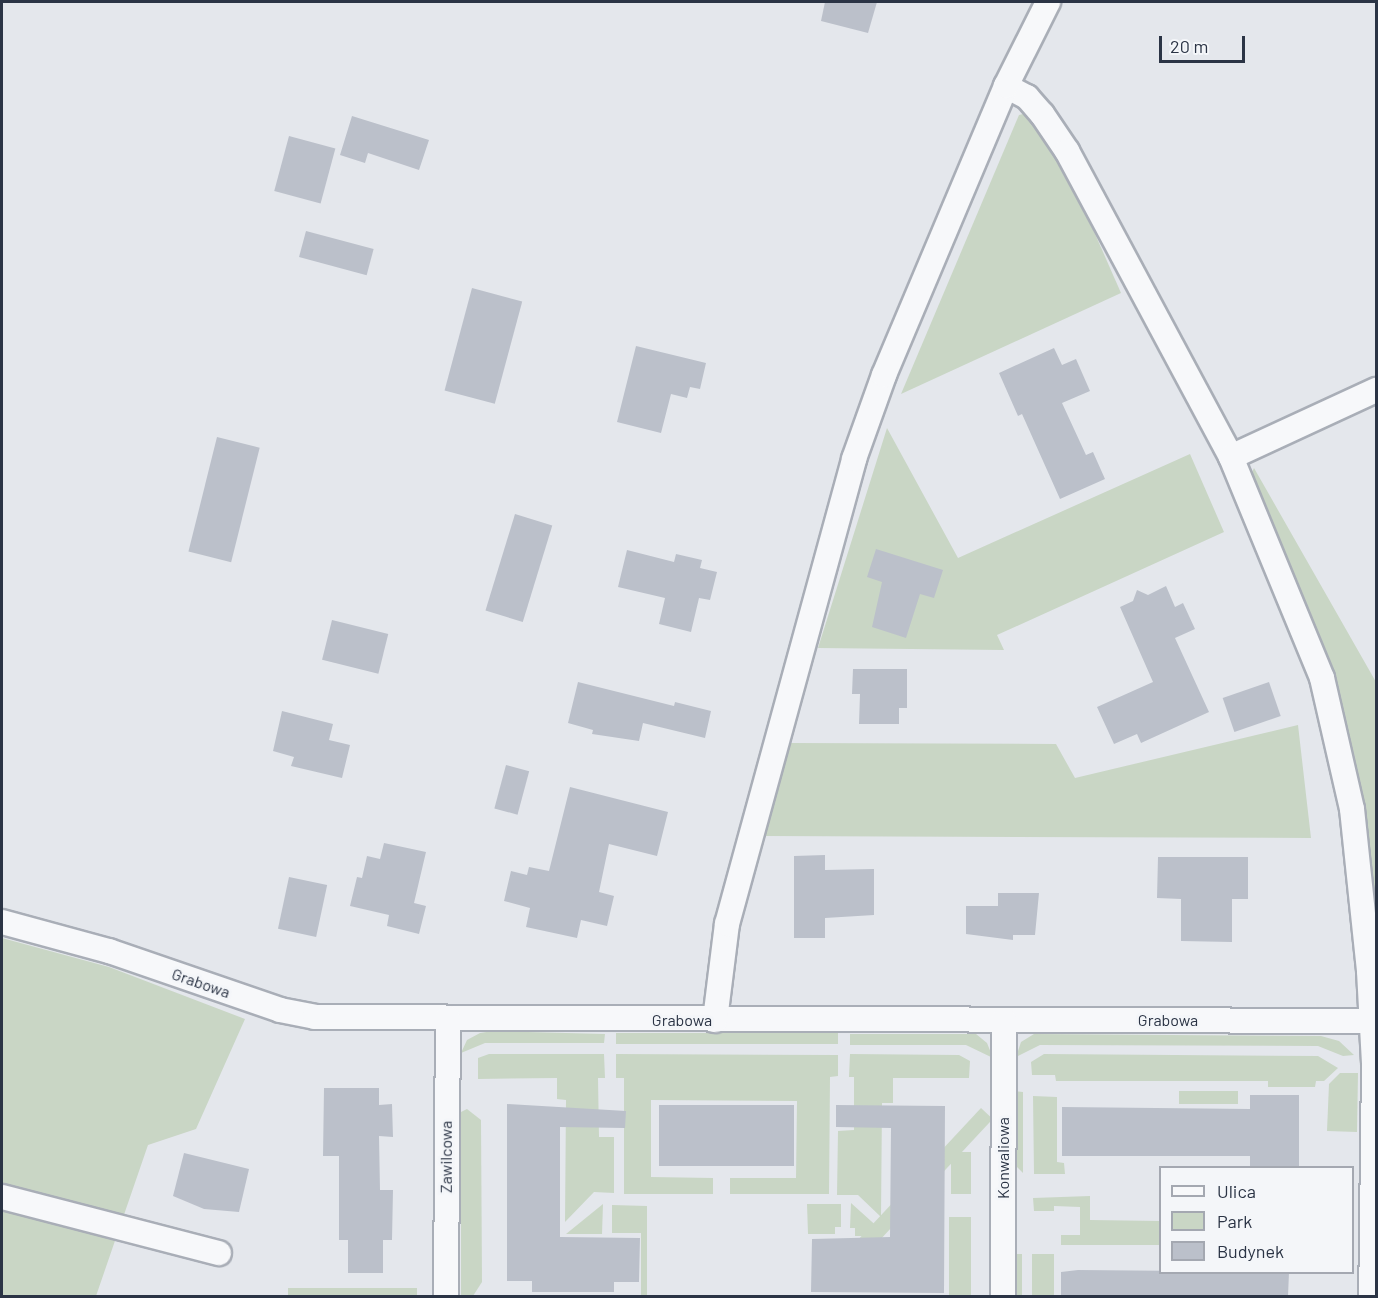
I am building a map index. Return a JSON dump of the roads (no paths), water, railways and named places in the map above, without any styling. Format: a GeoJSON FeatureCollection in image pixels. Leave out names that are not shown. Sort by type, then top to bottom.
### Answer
{"type":"FeatureCollection","features":[{"type":"Feature","properties":{"kind":"street"},"geometry":{"type":"LineString","coordinates":[[715,1020],[727,924],[854,459],[884,375],[1006,86],[1048,2]]}},
{"type":"Feature","properties":{"kind":"street"},"geometry":{"type":"LineString","coordinates":[[1006,86],[1027,98],[1042,114],[1067,151],[1231,457],[1303,627],[1335,723],[1352,809],[1375,1021],[1371,1296]]}},
{"type":"Feature","properties":{"kind":"street"},"geometry":{"type":"LineString","coordinates":[[1231,457],[1377,390]]}},
{"type":"Feature","properties":{"kind":"street","name":"Grabowa"},"geometry":{"type":"LineString","coordinates":[[2,922],[109,951],[292,1014],[715,1020],[1375,1021]]}},
{"type":"Feature","properties":{"kind":"street","name":"Zawilcowa"},"geometry":{"type":"LineString","coordinates":[[446,1296],[448,1018]]}},
{"type":"Feature","properties":{"kind":"street","name":"Konwaliowa"},"geometry":{"type":"LineString","coordinates":[[1003,1296],[1004,1020]]}},
{"type":"Feature","properties":{"kind":"street"},"geometry":{"type":"LineString","coordinates":[[2,1197],[219,1253]]}}]}
